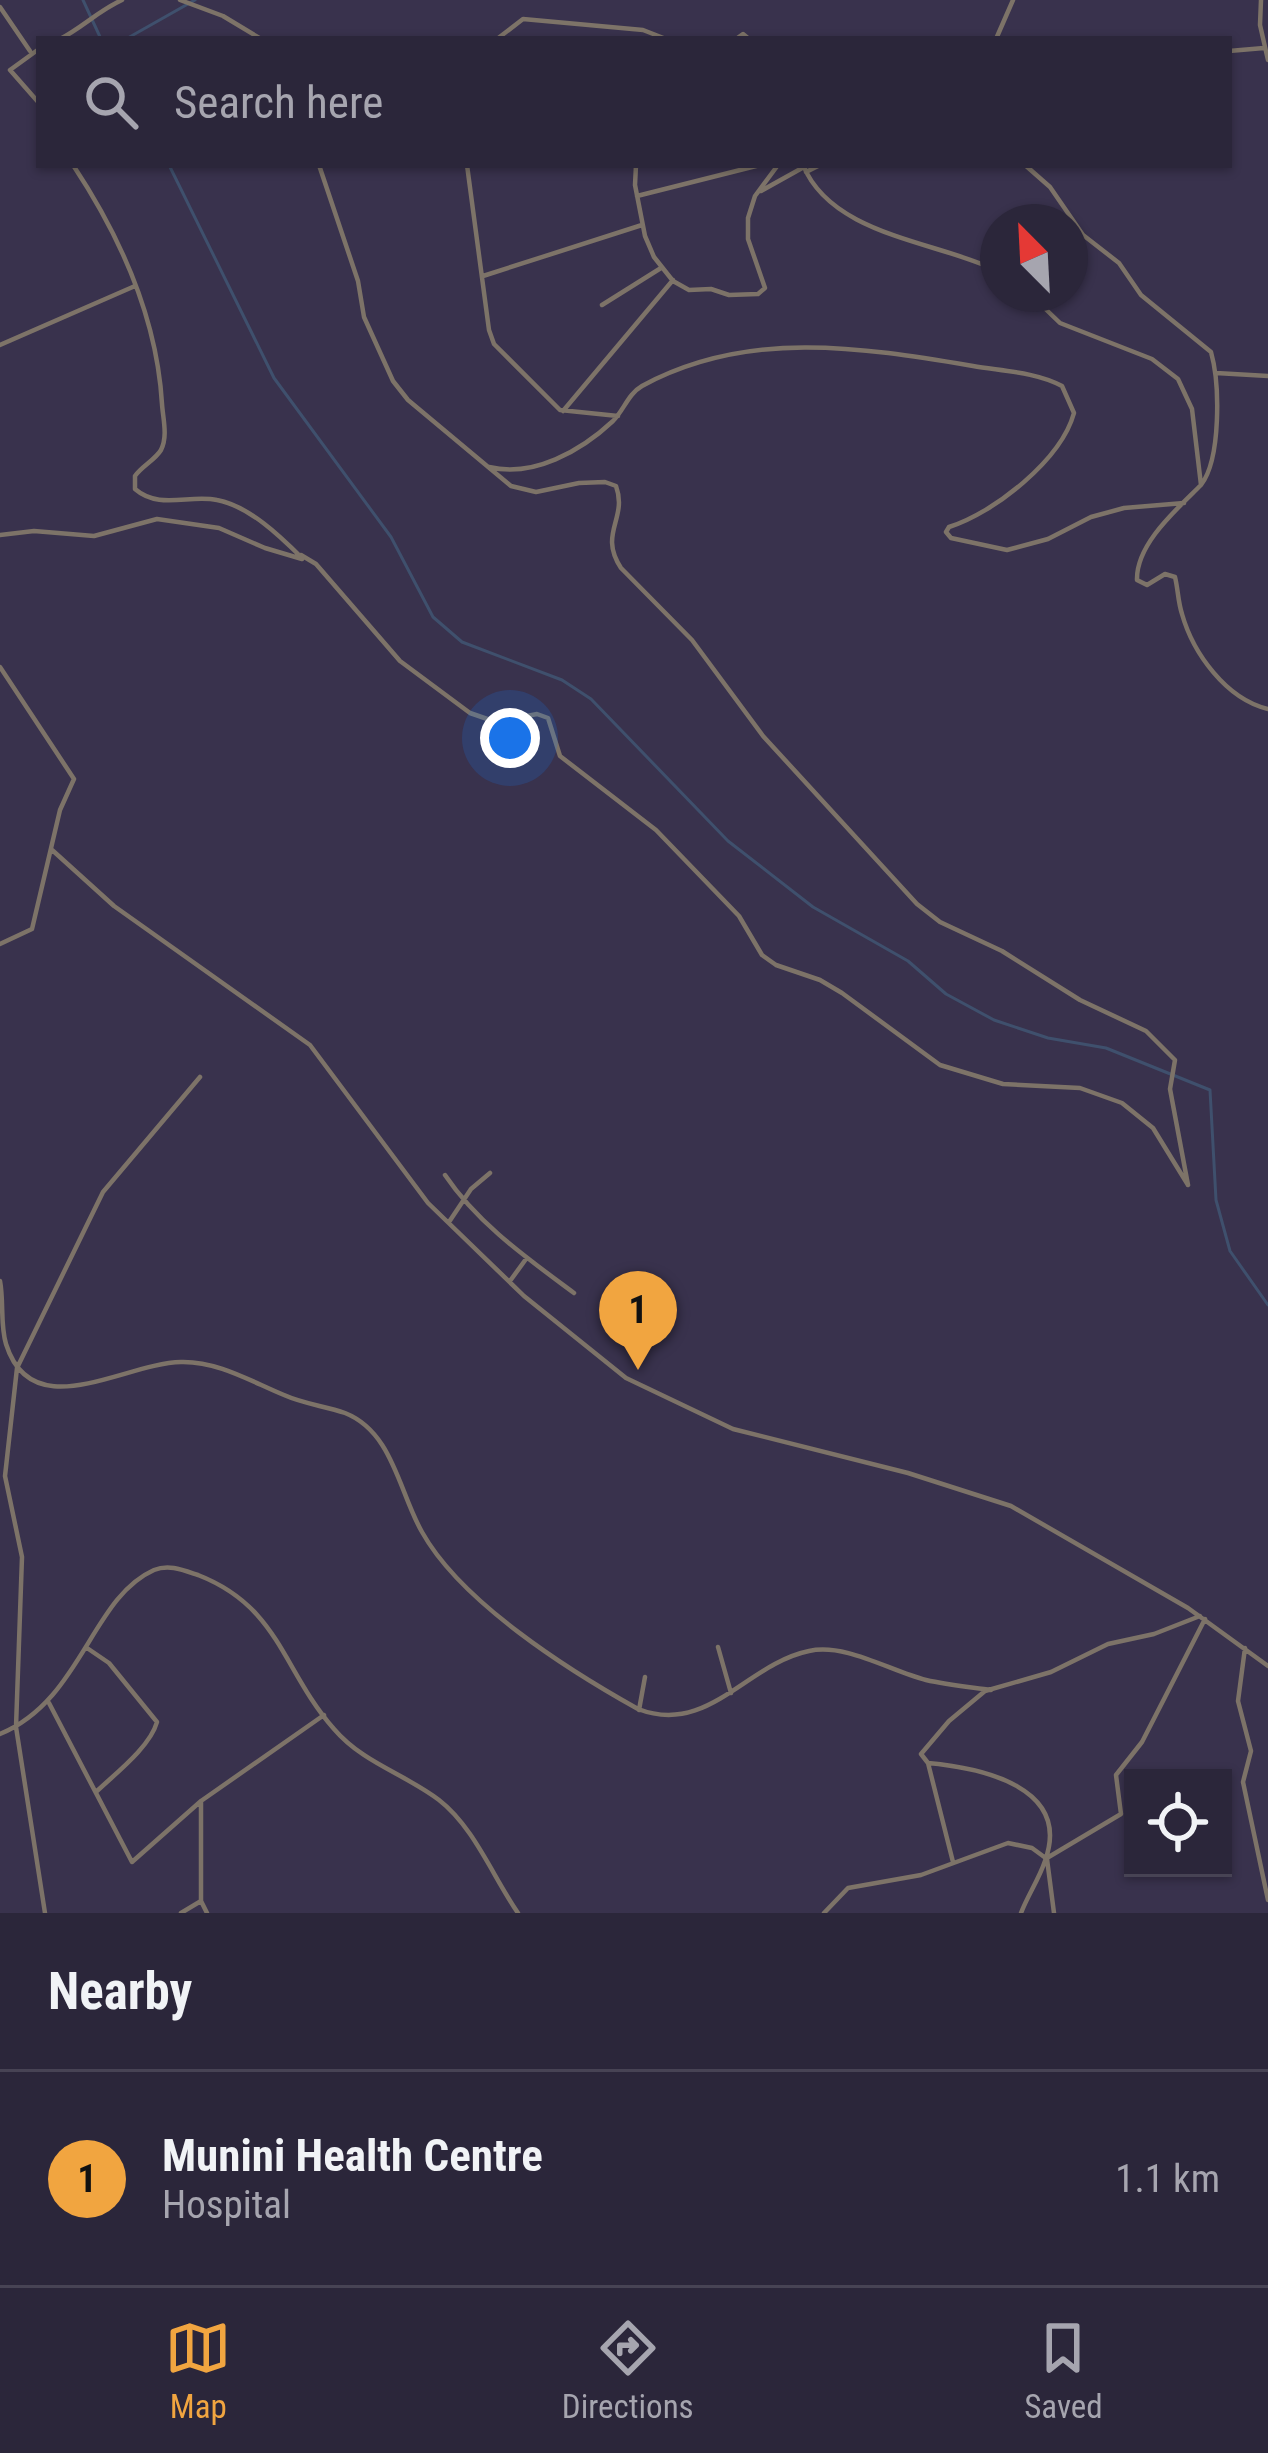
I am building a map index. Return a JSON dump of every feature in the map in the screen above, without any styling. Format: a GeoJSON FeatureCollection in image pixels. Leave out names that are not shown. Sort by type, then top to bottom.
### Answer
{"type":"FeatureCollection","features":[{"type":"Feature","properties":{"kind":"street"},"geometry":{"type":"LineString","coordinates":[[66,36],[95,13],[122,0]]}},
{"type":"Feature","properties":{"kind":"street"},"geometry":{"type":"LineString","coordinates":[[180,0],[223,16],[256,36]]}},
{"type":"Feature","properties":{"kind":"street"},"geometry":{"type":"LineString","coordinates":[[997,36],[1013,0]]}},
{"type":"Feature","properties":{"kind":"street"},"geometry":{"type":"LineString","coordinates":[[1261,0],[1268,60]]}},
{"type":"Feature","properties":{"kind":"street"},"geometry":{"type":"LineString","coordinates":[[0,7],[32,53]]}},
{"type":"Feature","properties":{"kind":"street"},"geometry":{"type":"LineString","coordinates":[[501,36],[523,20],[644,30],[658,36]]}},
{"type":"Feature","properties":{"kind":"street"},"geometry":{"type":"LineString","coordinates":[[1232,51],[1264,47]]}},
{"type":"Feature","properties":{"kind":"street"},"geometry":{"type":"LineString","coordinates":[[36,51],[10,70],[36,100]]}},
{"type":"Feature","properties":{"kind":"street"},"geometry":{"type":"LineString","coordinates":[[75,168],[96,200],[135,286],[158,360],[165,436],[159,454],[135,476],[135,489],[151,498],[215,499],[230,504],[259,521],[302,559]]}},
{"type":"Feature","properties":{"kind":"street"},"geometry":{"type":"LineString","coordinates":[[302,559],[301,555],[334,581],[411,671],[470,713],[504,723],[538,714],[548,718],[560,756],[656,830],[739,916],[762,955],[776,965],[842,993],[940,1065],[1003,1084],[1080,1088],[1122,1103],[1154,1128],[1188,1185],[1171,1089],[1175,1060],[1147,1031],[1080,1000],[916,904],[763,736],[692,640],[621,568],[609,536],[620,508],[616,486],[579,483],[536,492],[511,486],[408,400],[393,381],[364,317],[358,281],[320,168]]}},
{"type":"Feature","properties":{"kind":"street"},"geometry":{"type":"LineString","coordinates":[[467,168],[494,344],[563,411],[618,416]]}},
{"type":"Feature","properties":{"kind":"street"},"geometry":{"type":"LineString","coordinates":[[636,168],[642,225],[661,268],[695,291],[711,289],[729,295],[763,292],[748,236],[750,207],[776,168]]}},
{"type":"Feature","properties":{"kind":"street"},"geometry":{"type":"LineString","coordinates":[[637,196],[748,168]]}},
{"type":"Feature","properties":{"kind":"street"},"geometry":{"type":"LineString","coordinates":[[756,194],[805,168],[826,197],[868,225],[980,263]]}},
{"type":"Feature","properties":{"kind":"street"},"geometry":{"type":"LineString","coordinates":[[1028,168],[1050,187],[1084,235],[1119,263],[1141,295],[1210,350],[1219,416],[1209,473],[1150,543],[1137,580],[1147,585],[1165,574],[1175,577],[1183,620],[1200,656],[1224,683],[1268,709]]}},
{"type":"Feature","properties":{"kind":"street"},"geometry":{"type":"LineString","coordinates":[[483,275],[642,225]]}},
{"type":"Feature","properties":{"kind":"street"},"geometry":{"type":"LineString","coordinates":[[602,305],[661,268]]}},
{"type":"Feature","properties":{"kind":"street"},"geometry":{"type":"LineString","coordinates":[[563,411],[673,280]]}},
{"type":"Feature","properties":{"kind":"street"},"geometry":{"type":"LineString","coordinates":[[0,345],[135,286]]}},
{"type":"Feature","properties":{"kind":"street"},"geometry":{"type":"LineString","coordinates":[[1049,312],[1060,323],[1152,359],[1178,379],[1192,409],[1201,485]]}},
{"type":"Feature","properties":{"kind":"street"},"geometry":{"type":"LineString","coordinates":[[484,465],[501,470],[544,465],[618,416],[637,388],[698,362],[785,345],[904,355],[1062,386],[1073,407],[1067,435],[1042,464],[976,518],[949,527],[946,532],[951,538],[1007,550],[1124,508],[1184,503]]}},
{"type":"Feature","properties":{"kind":"street"},"geometry":{"type":"LineString","coordinates":[[1216,373],[1268,376]]}},
{"type":"Feature","properties":{"kind":"street"},"geometry":{"type":"LineString","coordinates":[[0,535],[34,531],[94,536],[157,519],[219,528],[302,559]]}},
{"type":"Feature","properties":{"kind":"street"},"geometry":{"type":"LineString","coordinates":[[0,667],[74,776],[59,810],[32,929],[0,944]]}},
{"type":"Feature","properties":{"kind":"street"},"geometry":{"type":"LineString","coordinates":[[51,849],[114,906],[310,1045],[428,1203],[610,1367],[700,1415],[744,1432],[908,1473],[1011,1507],[1202,1618],[1268,1666]]}},
{"type":"Feature","properties":{"kind":"street"},"geometry":{"type":"LineString","coordinates":[[45,1913],[16,1727],[22,1557],[4,1476],[17,1368],[103,1192],[200,1077]]}},
{"type":"Feature","properties":{"kind":"street"},"geometry":{"type":"LineString","coordinates":[[449,1222],[490,1173]]}},
{"type":"Feature","properties":{"kind":"street"},"geometry":{"type":"LineString","coordinates":[[445,1175],[463,1201],[526,1259],[574,1293]]}},
{"type":"Feature","properties":{"kind":"street"},"geometry":{"type":"LineString","coordinates":[[510,1281],[526,1259]]}},
{"type":"Feature","properties":{"kind":"street"},"geometry":{"type":"LineString","coordinates":[[0,1281],[4,1334],[17,1368],[40,1384],[63,1388],[148,1366],[201,1363],[350,1415],[377,1437],[424,1536],[458,1582],[554,1655],[639,1710],[654,1715],[705,1709],[793,1657],[821,1650],[926,1680],[992,1690]]}},
{"type":"Feature","properties":{"kind":"street"},"geometry":{"type":"LineString","coordinates":[[1,1423],[14,1415]]}},
{"type":"Feature","properties":{"kind":"street"},"geometry":{"type":"LineString","coordinates":[[0,1734],[49,1703],[118,1603],[144,1576],[167,1566],[182,1570],[249,1602],[323,1715],[362,1756],[426,1791],[451,1811],[518,1913]]}},
{"type":"Feature","properties":{"kind":"street"},"geometry":{"type":"LineString","coordinates":[[953,1862],[928,1763],[921,1754],[949,1720],[992,1690],[1051,1672],[1108,1645],[1202,1618]]}},
{"type":"Feature","properties":{"kind":"street"},"geometry":{"type":"LineString","coordinates":[[1021,1913],[1047,1858],[1121,1814],[1116,1775],[1142,1742],[1202,1618]]}},
{"type":"Feature","properties":{"kind":"street"},"geometry":{"type":"LineString","coordinates":[[718,1647],[731,1693]]}},
{"type":"Feature","properties":{"kind":"street"},"geometry":{"type":"LineString","coordinates":[[87,1648],[109,1663],[157,1721],[156,1729],[96,1792]]}},
{"type":"Feature","properties":{"kind":"street"},"geometry":{"type":"LineString","coordinates":[[1245,1648],[1238,1701],[1251,1751],[1244,1782],[1268,1900]]}},
{"type":"Feature","properties":{"kind":"street"},"geometry":{"type":"LineString","coordinates":[[639,1710],[645,1677]]}},
{"type":"Feature","properties":{"kind":"street"},"geometry":{"type":"LineString","coordinates":[[49,1703],[132,1862],[201,1801],[323,1715]]}},
{"type":"Feature","properties":{"kind":"street"},"geometry":{"type":"LineString","coordinates":[[928,1763],[971,1769],[1036,1798],[1048,1818],[1054,1913]]}},
{"type":"Feature","properties":{"kind":"street"},"geometry":{"type":"LineString","coordinates":[[200,1901],[201,1801]]}},
{"type":"Feature","properties":{"kind":"street"},"geometry":{"type":"LineString","coordinates":[[824,1913],[848,1888],[891,1883],[1008,1843],[1032,1848],[1047,1858]]}},
{"type":"Feature","properties":{"kind":"street"},"geometry":{"type":"LineString","coordinates":[[181,1913],[200,1901]]}},
{"type":"Feature","properties":{"kind":"street"},"geometry":{"type":"LineString","coordinates":[[200,1901],[206,1903],[207,1913]]}},
{"type":"Feature","properties":{"kind":"waterway"},"geometry":{"type":"LineString","coordinates":[[83,0],[100,36]]}},
{"type":"Feature","properties":{"kind":"waterway"},"geometry":{"type":"LineString","coordinates":[[131,36],[195,0]]}},
{"type":"Feature","properties":{"kind":"waterway"},"geometry":{"type":"LineString","coordinates":[[170,168],[274,378],[391,537],[433,617],[462,642],[562,680],[591,699],[728,841],[813,907],[908,961],[946,994],[994,1020],[1048,1038],[1106,1048],[1210,1090],[1216,1200],[1230,1251],[1268,1305]]}},
{"type":"Feature","properties":{"kind":"place","name":"Munini Health Centre"},"geometry":{"type":"Point","coordinates":[638,1370]}}]}
